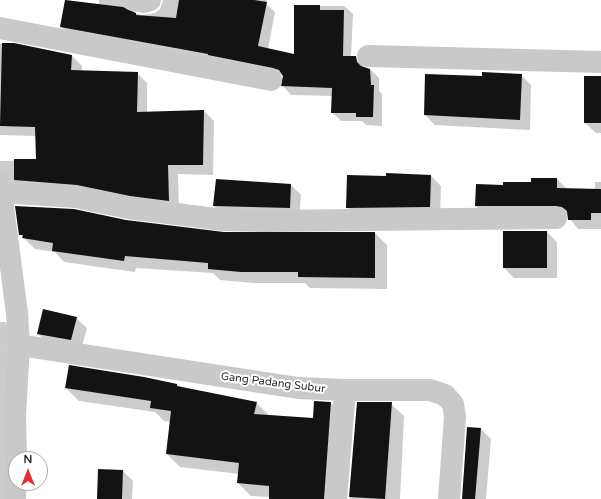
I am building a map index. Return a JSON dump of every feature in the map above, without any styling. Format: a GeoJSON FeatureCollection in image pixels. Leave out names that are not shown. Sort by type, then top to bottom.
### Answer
{"type":"FeatureCollection","features":[{"type":"Feature","properties":{"kind":"street"},"geometry":{"type":"LineString","coordinates":[[133,0],[147,2],[150,0]]}},
{"type":"Feature","properties":{"kind":"street"},"geometry":{"type":"LineString","coordinates":[[0,28],[271,80]]}},
{"type":"Feature","properties":{"kind":"street"},"geometry":{"type":"LineString","coordinates":[[368,56],[601,62]]}},
{"type":"Feature","properties":{"kind":"street"},"geometry":{"type":"LineString","coordinates":[[15,451],[8,416],[19,345],[8,312],[1,189],[76,198],[128,208],[224,220],[264,221],[556,218]]}},
{"type":"Feature","properties":{"kind":"street","name":"Gang Padang Subur"},"geometry":{"type":"LineString","coordinates":[[19,345],[298,388],[345,390],[430,390],[445,395],[453,404],[455,417],[449,499]]}},
{"type":"Feature","properties":{"kind":"street"},"geometry":{"type":"LineString","coordinates":[[336,499],[345,390]]}},
{"type":"Feature","properties":{"kind":"building"},"geometry":{"type":"Polygon","coordinates":[[[65,0],[123,7],[136,13],[136,15],[176,18],[179,0],[254,0],[267,2],[258,46],[294,54],[294,5],[320,5],[320,10],[344,10],[343,56],[356,56],[357,62],[361,66],[370,69],[371,85],[374,85],[373,117],[356,117],[356,113],[331,113],[332,88],[281,86],[283,76],[279,70],[273,68],[208,54],[60,27],[65,0]]]}},
{"type":"Feature","properties":{"kind":"building"},"geometry":{"type":"Polygon","coordinates":[[[2,43],[14,43],[72,55],[71,70],[138,72],[137,112],[204,110],[203,165],[168,165],[169,201],[130,196],[77,185],[14,180],[14,159],[36,159],[35,127],[0,126],[2,43]]]}},
{"type":"Feature","properties":{"kind":"building"},"geometry":{"type":"Polygon","coordinates":[[[482,72],[522,74],[520,120],[424,115],[425,74],[482,76],[482,72]]]}},
{"type":"Feature","properties":{"kind":"building"},"geometry":{"type":"Polygon","coordinates":[[[584,76],[601,76],[601,123],[584,123],[584,76]]]}},
{"type":"Feature","properties":{"kind":"building"},"geometry":{"type":"Polygon","coordinates":[[[386,173],[431,175],[430,207],[346,208],[347,175],[386,176],[386,173]]]}},
{"type":"Feature","properties":{"kind":"building"},"geometry":{"type":"Polygon","coordinates":[[[531,178],[557,178],[557,188],[601,189],[601,213],[591,213],[591,220],[568,220],[567,211],[562,207],[556,206],[475,206],[476,184],[503,185],[503,182],[531,182],[531,178]]]}},
{"type":"Feature","properties":{"kind":"building"},"geometry":{"type":"Polygon","coordinates":[[[216,179],[291,184],[290,208],[213,206],[216,179]]]}},
{"type":"Feature","properties":{"kind":"building"},"geometry":{"type":"Polygon","coordinates":[[[15,206],[74,209],[126,220],[224,232],[375,232],[375,278],[298,277],[298,272],[241,272],[208,269],[208,263],[125,256],[124,261],[52,251],[53,243],[22,238],[23,235],[19,235],[15,206]]]}},
{"type":"Feature","properties":{"kind":"building"},"geometry":{"type":"Polygon","coordinates":[[[503,231],[547,231],[547,268],[503,268],[503,231]]]}},
{"type":"Feature","properties":{"kind":"building"},"geometry":{"type":"Polygon","coordinates":[[[43,309],[77,317],[71,340],[37,334],[43,309]]]}},
{"type":"Feature","properties":{"kind":"building"},"geometry":{"type":"Polygon","coordinates":[[[69,365],[144,377],[177,384],[177,386],[257,402],[254,414],[313,418],[314,401],[331,402],[324,499],[269,499],[269,486],[237,483],[239,463],[166,454],[171,411],[150,408],[151,401],[65,388],[69,365]]]}},
{"type":"Feature","properties":{"kind":"building"},"geometry":{"type":"Polygon","coordinates":[[[357,402],[392,402],[385,499],[349,497],[357,402]]]}},
{"type":"Feature","properties":{"kind":"building"},"geometry":{"type":"Polygon","coordinates":[[[467,427],[481,428],[475,499],[462,499],[467,427]]]}},
{"type":"Feature","properties":{"kind":"building"},"geometry":{"type":"Polygon","coordinates":[[[98,469],[123,470],[122,499],[97,499],[98,469]]]}}]}
